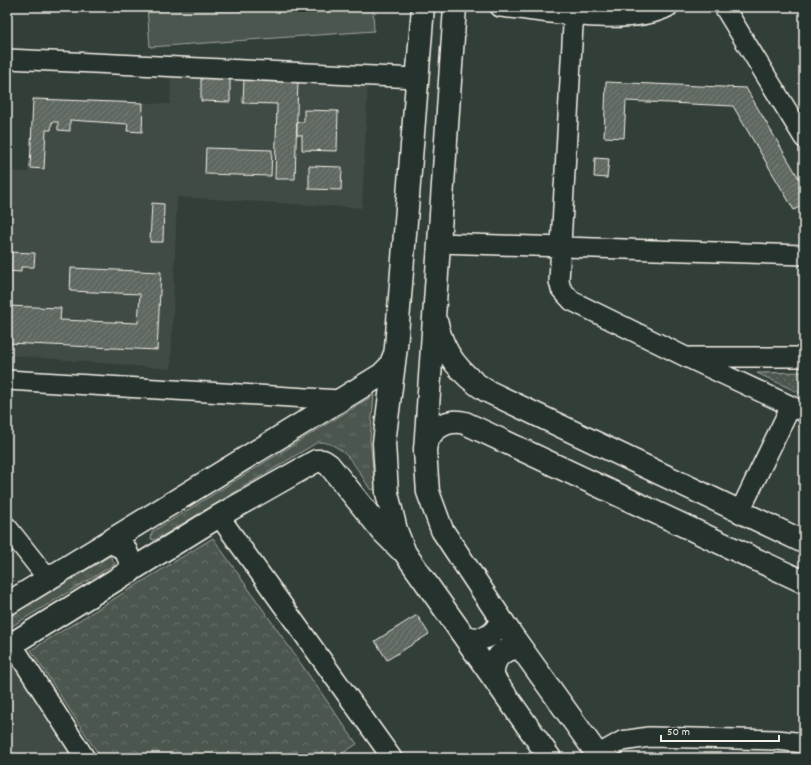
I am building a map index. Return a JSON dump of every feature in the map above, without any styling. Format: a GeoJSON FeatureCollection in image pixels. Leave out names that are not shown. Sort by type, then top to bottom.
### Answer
{"type":"FeatureCollection","features":[{"type":"Feature","properties":{"kind":"main road"},"geometry":{"type":"LineString","coordinates":[[405,553],[391,511],[384,468],[385,430],[396,347],[423,7]]}},
{"type":"Feature","properties":{"kind":"main road"},"geometry":{"type":"LineString","coordinates":[[455,7],[425,451],[425,479],[436,518],[463,564],[501,620],[599,756]]}},
{"type":"Feature","properties":{"kind":"main road"},"geometry":{"type":"LineString","coordinates":[[435,308],[438,327],[448,352],[458,368],[479,386],[804,542]]}},
{"type":"Feature","properties":{"kind":"main road"},"geometry":{"type":"LineString","coordinates":[[7,604],[111,542],[384,372],[392,363],[396,347]]}},
{"type":"Feature","properties":{"kind":"main road"},"geometry":{"type":"LineString","coordinates":[[425,451],[430,435],[440,426],[452,422],[465,423],[804,582]]}},
{"type":"Feature","properties":{"kind":"main road"},"geometry":{"type":"LineString","coordinates":[[10,645],[219,516],[312,462],[323,461],[329,465],[383,532],[405,553],[550,758]]}},
{"type":"Feature","properties":{"kind":"main road"},"geometry":{"type":"LineString","coordinates":[[143,522],[142,530],[147,545],[162,552]]}},
{"type":"Feature","properties":{"kind":"main road"},"geometry":{"type":"LineString","coordinates":[[111,542],[125,549],[131,564],[130,572]]}},
{"type":"Feature","properties":{"kind":"main road"},"geometry":{"type":"LineString","coordinates":[[464,636],[473,640],[487,637],[498,628],[501,620]]}},
{"type":"Feature","properties":{"kind":"main road"},"geometry":{"type":"LineString","coordinates":[[493,677],[493,668],[496,659],[503,652],[511,648],[521,648]]}},
{"type":"Feature","properties":{"kind":"street"},"geometry":{"type":"LineString","coordinates":[[500,7],[574,11],[612,18],[652,13],[668,7]]}},
{"type":"Feature","properties":{"kind":"street"},"geometry":{"type":"LineString","coordinates":[[724,7],[804,138]]}},
{"type":"Feature","properties":{"kind":"street"},"geometry":{"type":"LineString","coordinates":[[574,11],[559,281],[561,289],[572,301],[686,357],[798,409],[740,511]]}},
{"type":"Feature","properties":{"kind":"street"},"geometry":{"type":"LineString","coordinates":[[7,59],[417,78]]}},
{"type":"Feature","properties":{"kind":"street"},"geometry":{"type":"LineString","coordinates":[[439,243],[804,255]]}},
{"type":"Feature","properties":{"kind":"street"},"geometry":{"type":"LineString","coordinates":[[686,357],[804,357]]}},
{"type":"Feature","properties":{"kind":"street"},"geometry":{"type":"LineString","coordinates":[[7,380],[340,400]]}},
{"type":"Feature","properties":{"kind":"street"},"geometry":{"type":"LineString","coordinates":[[219,516],[388,756]]}},
{"type":"Feature","properties":{"kind":"street"},"geometry":{"type":"LineString","coordinates":[[7,527],[48,579]]}},
{"type":"Feature","properties":{"kind":"street"},"geometry":{"type":"LineString","coordinates":[[10,645],[85,758]]}},
{"type":"Feature","properties":{"kind":"street"},"geometry":{"type":"LineString","coordinates":[[599,756],[622,741],[649,737],[777,740],[804,743]]}},
{"type":"Feature","properties":{"kind":"shaded area"},"geometry":{"type":"Polygon","coordinates":[[[171,72],[368,83],[362,208],[177,197],[171,369],[7,355],[7,171],[28,172],[33,97],[170,104],[171,72]]]}},
{"type":"Feature","properties":{"kind":"shaded area"},"geometry":{"type":"Polygon","coordinates":[[[11,662],[71,758],[7,758],[7,664],[11,662]]]}},
{"type":"Feature","properties":{"kind":"green space"},"geometry":{"type":"Polygon","coordinates":[[[147,7],[373,7],[374,31],[150,47],[147,7]]]}},
{"type":"Feature","properties":{"kind":"green space"},"geometry":{"type":"Polygon","coordinates":[[[804,372],[804,395],[757,373],[804,372]]]}},
{"type":"Feature","properties":{"kind":"green space"},"geometry":{"type":"Polygon","coordinates":[[[374,395],[370,440],[375,488],[373,490],[370,489],[349,458],[335,447],[327,443],[318,442],[159,538],[154,540],[151,539],[152,532],[374,395]]]}},
{"type":"Feature","properties":{"kind":"green space"},"geometry":{"type":"Polygon","coordinates":[[[213,538],[357,744],[335,758],[101,758],[31,650],[213,538]]]}},
{"type":"Feature","properties":{"kind":"green space"},"geometry":{"type":"Polygon","coordinates":[[[110,556],[115,564],[7,629],[7,618],[110,556]]]}},
{"type":"Feature","properties":{"kind":"building"},"geometry":{"type":"Polygon","coordinates":[[[201,77],[230,78],[230,102],[201,101],[201,77]]]}},
{"type":"Feature","properties":{"kind":"building"},"geometry":{"type":"Polygon","coordinates":[[[244,78],[298,80],[295,179],[275,179],[277,104],[243,103],[244,78]]]}},
{"type":"Feature","properties":{"kind":"building"},"geometry":{"type":"Polygon","coordinates":[[[606,82],[746,88],[804,187],[804,204],[794,210],[733,106],[626,101],[624,138],[604,137],[606,82]]]}},
{"type":"Feature","properties":{"kind":"building"},"geometry":{"type":"Polygon","coordinates":[[[33,99],[143,103],[142,132],[127,131],[128,124],[70,120],[70,131],[58,130],[58,122],[52,122],[51,130],[46,130],[44,169],[30,168],[33,99]]]}},
{"type":"Feature","properties":{"kind":"building"},"geometry":{"type":"Polygon","coordinates":[[[304,110],[338,111],[337,151],[302,150],[302,135],[297,135],[297,122],[304,122],[304,110]]]}},
{"type":"Feature","properties":{"kind":"building"},"geometry":{"type":"Polygon","coordinates":[[[206,148],[272,150],[271,176],[205,174],[206,148]]]}},
{"type":"Feature","properties":{"kind":"building"},"geometry":{"type":"Polygon","coordinates":[[[595,158],[609,159],[607,178],[594,177],[595,158]]]}},
{"type":"Feature","properties":{"kind":"building"},"geometry":{"type":"Polygon","coordinates":[[[309,166],[342,167],[341,190],[309,189],[309,166]]]}},
{"type":"Feature","properties":{"kind":"building"},"geometry":{"type":"Polygon","coordinates":[[[152,203],[164,204],[163,242],[150,242],[152,203]]]}},
{"type":"Feature","properties":{"kind":"building"},"geometry":{"type":"Polygon","coordinates":[[[8,252],[35,253],[34,267],[21,267],[21,272],[7,271],[8,252]]]}},
{"type":"Feature","properties":{"kind":"building"},"geometry":{"type":"Polygon","coordinates":[[[71,268],[161,272],[157,350],[7,343],[7,306],[61,308],[60,320],[138,323],[140,294],[70,291],[71,268]]]}},
{"type":"Feature","properties":{"kind":"building"},"geometry":{"type":"Polygon","coordinates":[[[417,615],[429,634],[387,660],[375,641],[417,615]]]}}]}
